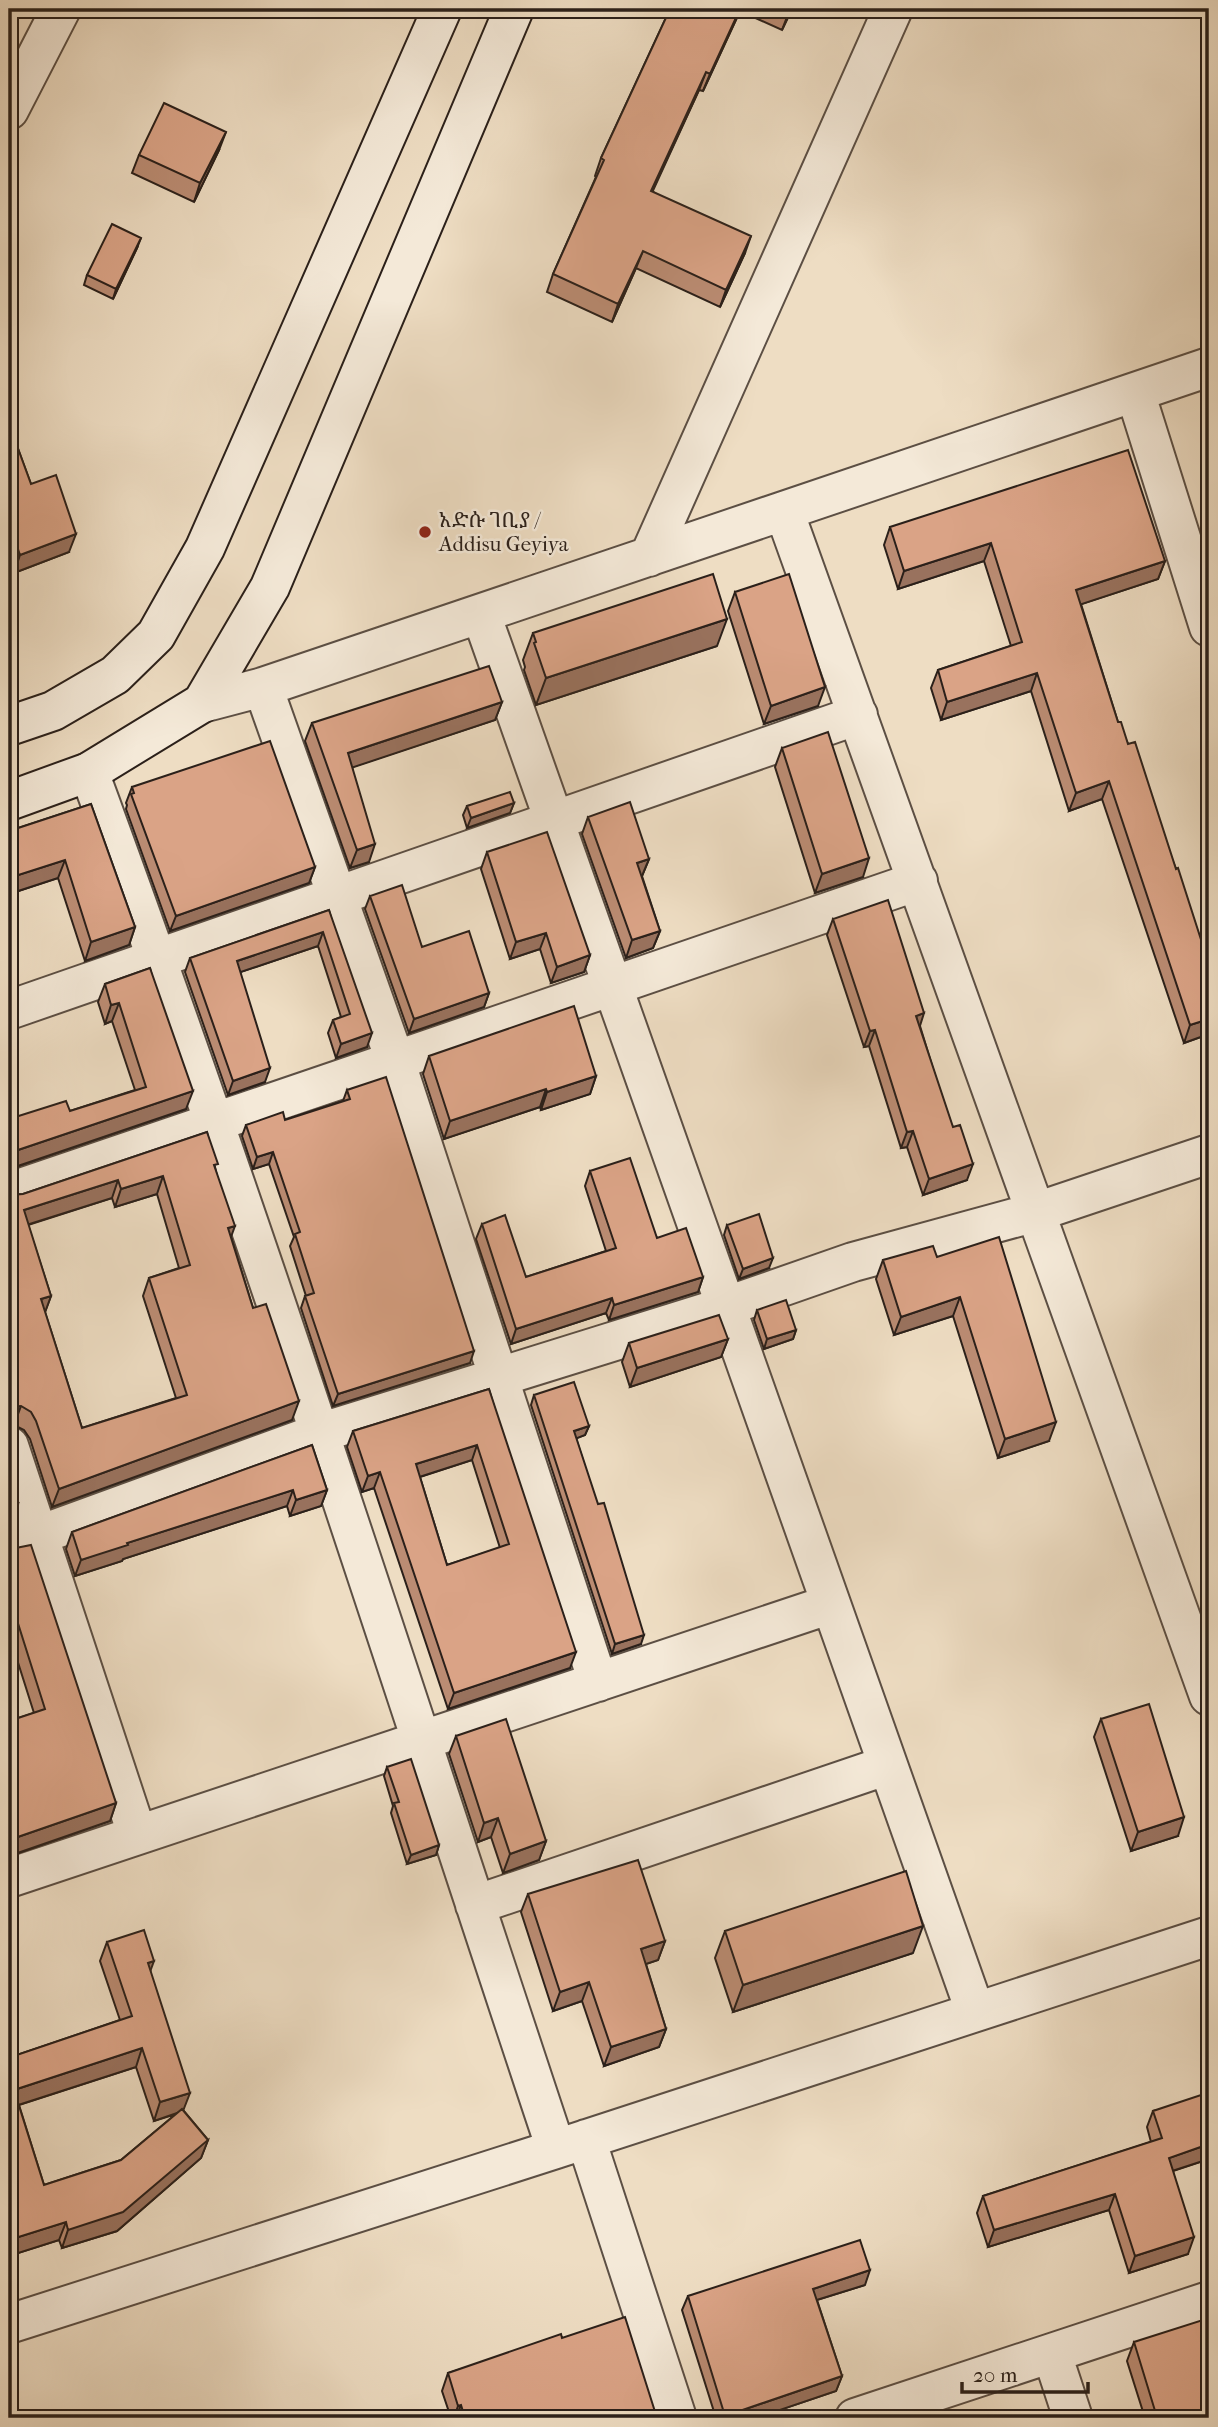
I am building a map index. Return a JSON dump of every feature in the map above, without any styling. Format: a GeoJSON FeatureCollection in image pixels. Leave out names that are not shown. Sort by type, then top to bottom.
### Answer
{"type":"FeatureCollection","features":[{"type":"Feature","properties":{"kind":"street"},"geometry":{"type":"LineString","coordinates":[[9,110],[61,9]]}},
{"type":"Feature","properties":{"kind":"street"},"geometry":{"type":"LineString","coordinates":[[9,726],[53,711],[115,675],[156,635],[205,548],[442,9]]}},
{"type":"Feature","properties":{"kind":"street"},"geometry":{"type":"LineString","coordinates":[[202,703],[270,587],[514,9]]}},
{"type":"Feature","properties":{"kind":"street"},"geometry":{"type":"LineString","coordinates":[[649,557],[893,9]]}},
{"type":"Feature","properties":{"kind":"street"},"geometry":{"type":"LineString","coordinates":[[9,801],[89,772],[202,703],[263,687],[1209,367]]}},
{"type":"Feature","properties":{"kind":"street"},"geometry":{"type":"LineString","coordinates":[[1135,392],[1209,627]]}},
{"type":"Feature","properties":{"kind":"street"},"geometry":{"type":"LineString","coordinates":[[785,511],[1209,1696]]}},
{"type":"Feature","properties":{"kind":"street"},"geometry":{"type":"LineString","coordinates":[[481,614],[975,2011]]}},
{"type":"Feature","properties":{"kind":"street"},"geometry":{"type":"LineString","coordinates":[[263,687],[395,1060],[598,1682]]}},
{"type":"Feature","properties":{"kind":"street"},"geometry":{"type":"LineString","coordinates":[[9,1010],[858,715]]}},
{"type":"Feature","properties":{"kind":"street"},"geometry":{"type":"LineString","coordinates":[[89,772],[158,958],[475,1905],[677,2418]]}},
{"type":"Feature","properties":{"kind":"street"},"geometry":{"type":"LineString","coordinates":[[9,1192],[918,881]]}},
{"type":"Feature","properties":{"kind":"street"},"geometry":{"type":"LineString","coordinates":[[23,1540],[319,1433],[727,1306],[853,1262],[1036,1212],[1209,1154]]}},
{"type":"Feature","properties":{"kind":"street"},"geometry":{"type":"LineString","coordinates":[[9,1446],[23,1540],[137,1834]]}},
{"type":"Feature","properties":{"kind":"street"},"geometry":{"type":"LineString","coordinates":[[9,1878],[831,1604]]}},
{"type":"Feature","properties":{"kind":"street"},"geometry":{"type":"LineString","coordinates":[[475,1905],[888,1765]]}},
{"type":"Feature","properties":{"kind":"street"},"geometry":{"type":"LineString","coordinates":[[9,2324],[1209,1936]]}},
{"type":"Feature","properties":{"kind":"street"},"geometry":{"type":"LineString","coordinates":[[855,2418],[1209,2301]]}},
{"type":"Feature","properties":{"kind":"street"},"geometry":{"type":"LineString","coordinates":[[1052,2354],[1073,2418]]}},
{"type":"Feature","properties":{"kind":"building"},"geometry":{"type":"Polygon","coordinates":[[[670,9],[740,9],[710,74],[706,72],[651,191],[751,236],[726,290],[643,251],[618,304],[553,274],[604,160],[601,158],[670,9]]]}},
{"type":"Feature","properties":{"kind":"building"},"geometry":{"type":"Polygon","coordinates":[[[164,103],[226,132],[200,183],[139,155],[164,103]]]}},
{"type":"Feature","properties":{"kind":"building"},"geometry":{"type":"Polygon","coordinates":[[[112,224],[141,238],[116,289],[87,275],[112,224]]]}},
{"type":"Feature","properties":{"kind":"building"},"geometry":{"type":"Polygon","coordinates":[[[9,424],[31,484],[56,475],[76,534],[20,555],[9,523],[9,424]]]}},
{"type":"Feature","properties":{"kind":"building"},"geometry":{"type":"Polygon","coordinates":[[[1128,450],[1165,561],[1076,590],[1118,722],[1121,722],[1128,744],[1135,742],[1205,952],[1209,953],[1209,1019],[1190,1025],[1109,781],[1076,793],[1037,673],[947,702],[938,670],[1022,642],[991,543],[904,571],[890,527],[1128,450]]]}},
{"type":"Feature","properties":{"kind":"building"},"geometry":{"type":"Polygon","coordinates":[[[713,574],[727,619],[546,678],[533,633],[713,574]]]}},
{"type":"Feature","properties":{"kind":"building"},"geometry":{"type":"Polygon","coordinates":[[[789,574],[825,687],[771,706],[735,592],[789,574]]]}},
{"type":"Feature","properties":{"kind":"building"},"geometry":{"type":"Polygon","coordinates":[[[489,666],[502,702],[348,753],[375,844],[357,850],[312,723],[489,666]]]}},
{"type":"Feature","properties":{"kind":"building"},"geometry":{"type":"Polygon","coordinates":[[[828,732],[869,858],[822,874],[782,748],[828,732]]]}},
{"type":"Feature","properties":{"kind":"building"},"geometry":{"type":"Polygon","coordinates":[[[270,741],[315,867],[176,916],[131,794],[134,793],[132,787],[270,741]]]}},
{"type":"Feature","properties":{"kind":"building"},"geometry":{"type":"Polygon","coordinates":[[[510,792],[514,803],[471,818],[467,806],[510,792]]]}},
{"type":"Feature","properties":{"kind":"building"},"geometry":{"type":"Polygon","coordinates":[[[630,802],[649,859],[637,863],[660,931],[632,940],[588,817],[630,802]]]}},
{"type":"Feature","properties":{"kind":"building"},"geometry":{"type":"Polygon","coordinates":[[[91,804],[135,927],[91,942],[65,860],[9,878],[9,831],[91,804]]]}},
{"type":"Feature","properties":{"kind":"building"},"geometry":{"type":"Polygon","coordinates":[[[547,832],[590,955],[557,967],[546,933],[516,942],[487,852],[547,832]]]}},
{"type":"Feature","properties":{"kind":"building"},"geometry":{"type":"Polygon","coordinates":[[[402,885],[422,947],[469,931],[489,993],[414,1019],[370,896],[402,885]]]}},
{"type":"Feature","properties":{"kind":"building"},"geometry":{"type":"Polygon","coordinates":[[[888,900],[924,1013],[916,1016],[953,1127],[960,1125],[973,1164],[929,1179],[913,1131],[907,1132],[875,1030],[870,1031],[833,919],[888,900]]]}},
{"type":"Feature","properties":{"kind":"building"},"geometry":{"type":"Polygon","coordinates":[[[329,910],[372,1033],[341,1044],[333,1020],[350,1014],[323,932],[237,961],[270,1068],[233,1081],[190,958],[329,910]]]}},
{"type":"Feature","properties":{"kind":"building"},"geometry":{"type":"Polygon","coordinates":[[[150,968],[193,1091],[9,1153],[9,1119],[66,1101],[70,1111],[146,1087],[119,1003],[111,1005],[105,984],[150,968]]]}},
{"type":"Feature","properties":{"kind":"building"},"geometry":{"type":"Polygon","coordinates":[[[574,1006],[596,1076],[547,1092],[546,1089],[450,1121],[429,1056],[574,1006]]]}},
{"type":"Feature","properties":{"kind":"building"},"geometry":{"type":"Polygon","coordinates":[[[386,1077],[474,1351],[338,1394],[305,1296],[314,1293],[295,1234],[300,1232],[273,1152],[257,1157],[246,1125],[283,1112],[285,1120],[350,1099],[347,1090],[386,1077]]]}},
{"type":"Feature","properties":{"kind":"building"},"geometry":{"type":"Polygon","coordinates":[[[207,1132],[218,1164],[214,1165],[235,1226],[228,1228],[253,1308],[266,1304],[299,1401],[59,1489],[31,1412],[21,1406],[9,1407],[9,1194],[23,1194],[207,1132]],[[163,1176],[121,1189],[118,1180],[24,1210],[51,1296],[41,1299],[82,1428],[187,1395],[149,1278],[190,1265],[163,1176]]]}},
{"type":"Feature","properties":{"kind":"building"},"geometry":{"type":"Polygon","coordinates":[[[630,1158],[657,1238],[686,1228],[703,1277],[614,1305],[612,1298],[516,1329],[482,1224],[505,1215],[526,1277],[616,1248],[590,1171],[630,1158]]]}},
{"type":"Feature","properties":{"kind":"building"},"geometry":{"type":"Polygon","coordinates":[[[759,1214],[773,1258],[743,1269],[727,1225],[759,1214]]]}},
{"type":"Feature","properties":{"kind":"building"},"geometry":{"type":"Polygon","coordinates":[[[999,1237],[1056,1422],[1005,1439],[960,1297],[901,1317],[883,1260],[933,1246],[937,1257],[999,1237]]]}},
{"type":"Feature","properties":{"kind":"building"},"geometry":{"type":"Polygon","coordinates":[[[786,1300],[796,1330],[767,1339],[757,1310],[786,1300]]]}},
{"type":"Feature","properties":{"kind":"building"},"geometry":{"type":"Polygon","coordinates":[[[719,1315],[728,1339],[637,1368],[629,1343],[719,1315]]]}},
{"type":"Feature","properties":{"kind":"building"},"geometry":{"type":"Polygon","coordinates":[[[574,1382],[589,1426],[574,1431],[598,1504],[604,1503],[644,1635],[615,1644],[534,1395],[574,1382]]]}},
{"type":"Feature","properties":{"kind":"building"},"geometry":{"type":"Polygon","coordinates":[[[489,1389],[576,1652],[454,1693],[380,1472],[368,1476],[353,1431],[489,1389]],[[477,1445],[416,1464],[447,1565],[509,1544],[477,1445]]]}},
{"type":"Feature","properties":{"kind":"building"},"geometry":{"type":"Polygon","coordinates":[[[312,1445],[327,1490],[296,1500],[293,1490],[81,1560],[72,1532],[312,1445]]]}},
{"type":"Feature","properties":{"kind":"building"},"geometry":{"type":"Polygon","coordinates":[[[9,1476],[18,1504],[9,1509],[9,1476]]]}},
{"type":"Feature","properties":{"kind":"building"},"geometry":{"type":"Polygon","coordinates":[[[31,1545],[116,1803],[9,1840],[9,1721],[45,1709],[15,1614],[9,1615],[9,1548],[31,1545]]]}},
{"type":"Feature","properties":{"kind":"building"},"geometry":{"type":"Polygon","coordinates":[[[1149,1704],[1184,1817],[1138,1832],[1101,1719],[1149,1704]]]}},
{"type":"Feature","properties":{"kind":"building"},"geometry":{"type":"Polygon","coordinates":[[[506,1719],[546,1841],[510,1854],[498,1818],[484,1823],[456,1736],[506,1719]]]}},
{"type":"Feature","properties":{"kind":"building"},"geometry":{"type":"Polygon","coordinates":[[[411,1759],[439,1845],[411,1855],[394,1803],[399,1802],[387,1767],[411,1759]]]}},
{"type":"Feature","properties":{"kind":"building"},"geometry":{"type":"Polygon","coordinates":[[[638,1860],[665,1941],[641,1949],[666,2029],[611,2047],[589,1982],[560,1992],[528,1894],[638,1860]]]}},
{"type":"Feature","properties":{"kind":"building"},"geometry":{"type":"Polygon","coordinates":[[[906,1871],[923,1926],[743,1985],[725,1931],[906,1871]]]}},
{"type":"Feature","properties":{"kind":"building"},"geometry":{"type":"Polygon","coordinates":[[[144,1930],[154,1961],[148,1963],[190,2093],[160,2102],[142,2048],[14,2090],[44,2185],[121,2160],[182,2109],[208,2140],[123,2212],[68,2230],[66,2222],[9,2240],[9,2049],[11,2057],[132,2016],[107,1942],[144,1930]]]}},
{"type":"Feature","properties":{"kind":"building"},"geometry":{"type":"Polygon","coordinates":[[[1207,2093],[1209,2144],[1169,2158],[1194,2237],[1135,2256],[1115,2194],[994,2230],[983,2196],[1162,2138],[1153,2111],[1207,2093]]]}},
{"type":"Feature","properties":{"kind":"building"},"geometry":{"type":"Polygon","coordinates":[[[860,2240],[870,2270],[813,2289],[842,2376],[725,2416],[688,2296],[860,2240]]]}},
{"type":"Feature","properties":{"kind":"building"},"geometry":{"type":"Polygon","coordinates":[[[625,2317],[657,2418],[465,2418],[461,2405],[458,2406],[448,2373],[561,2334],[562,2338],[625,2317]]]}},
{"type":"Feature","properties":{"kind":"building"},"geometry":{"type":"Polygon","coordinates":[[[1209,2318],[1209,2418],[1144,2418],[1156,2414],[1134,2342],[1209,2318]]]}},
{"type":"Feature","properties":{"kind":"place","name":"አድሱ ገቢያ / Addisu Geyiya"},"geometry":{"type":"Point","coordinates":[425,532]}}]}
